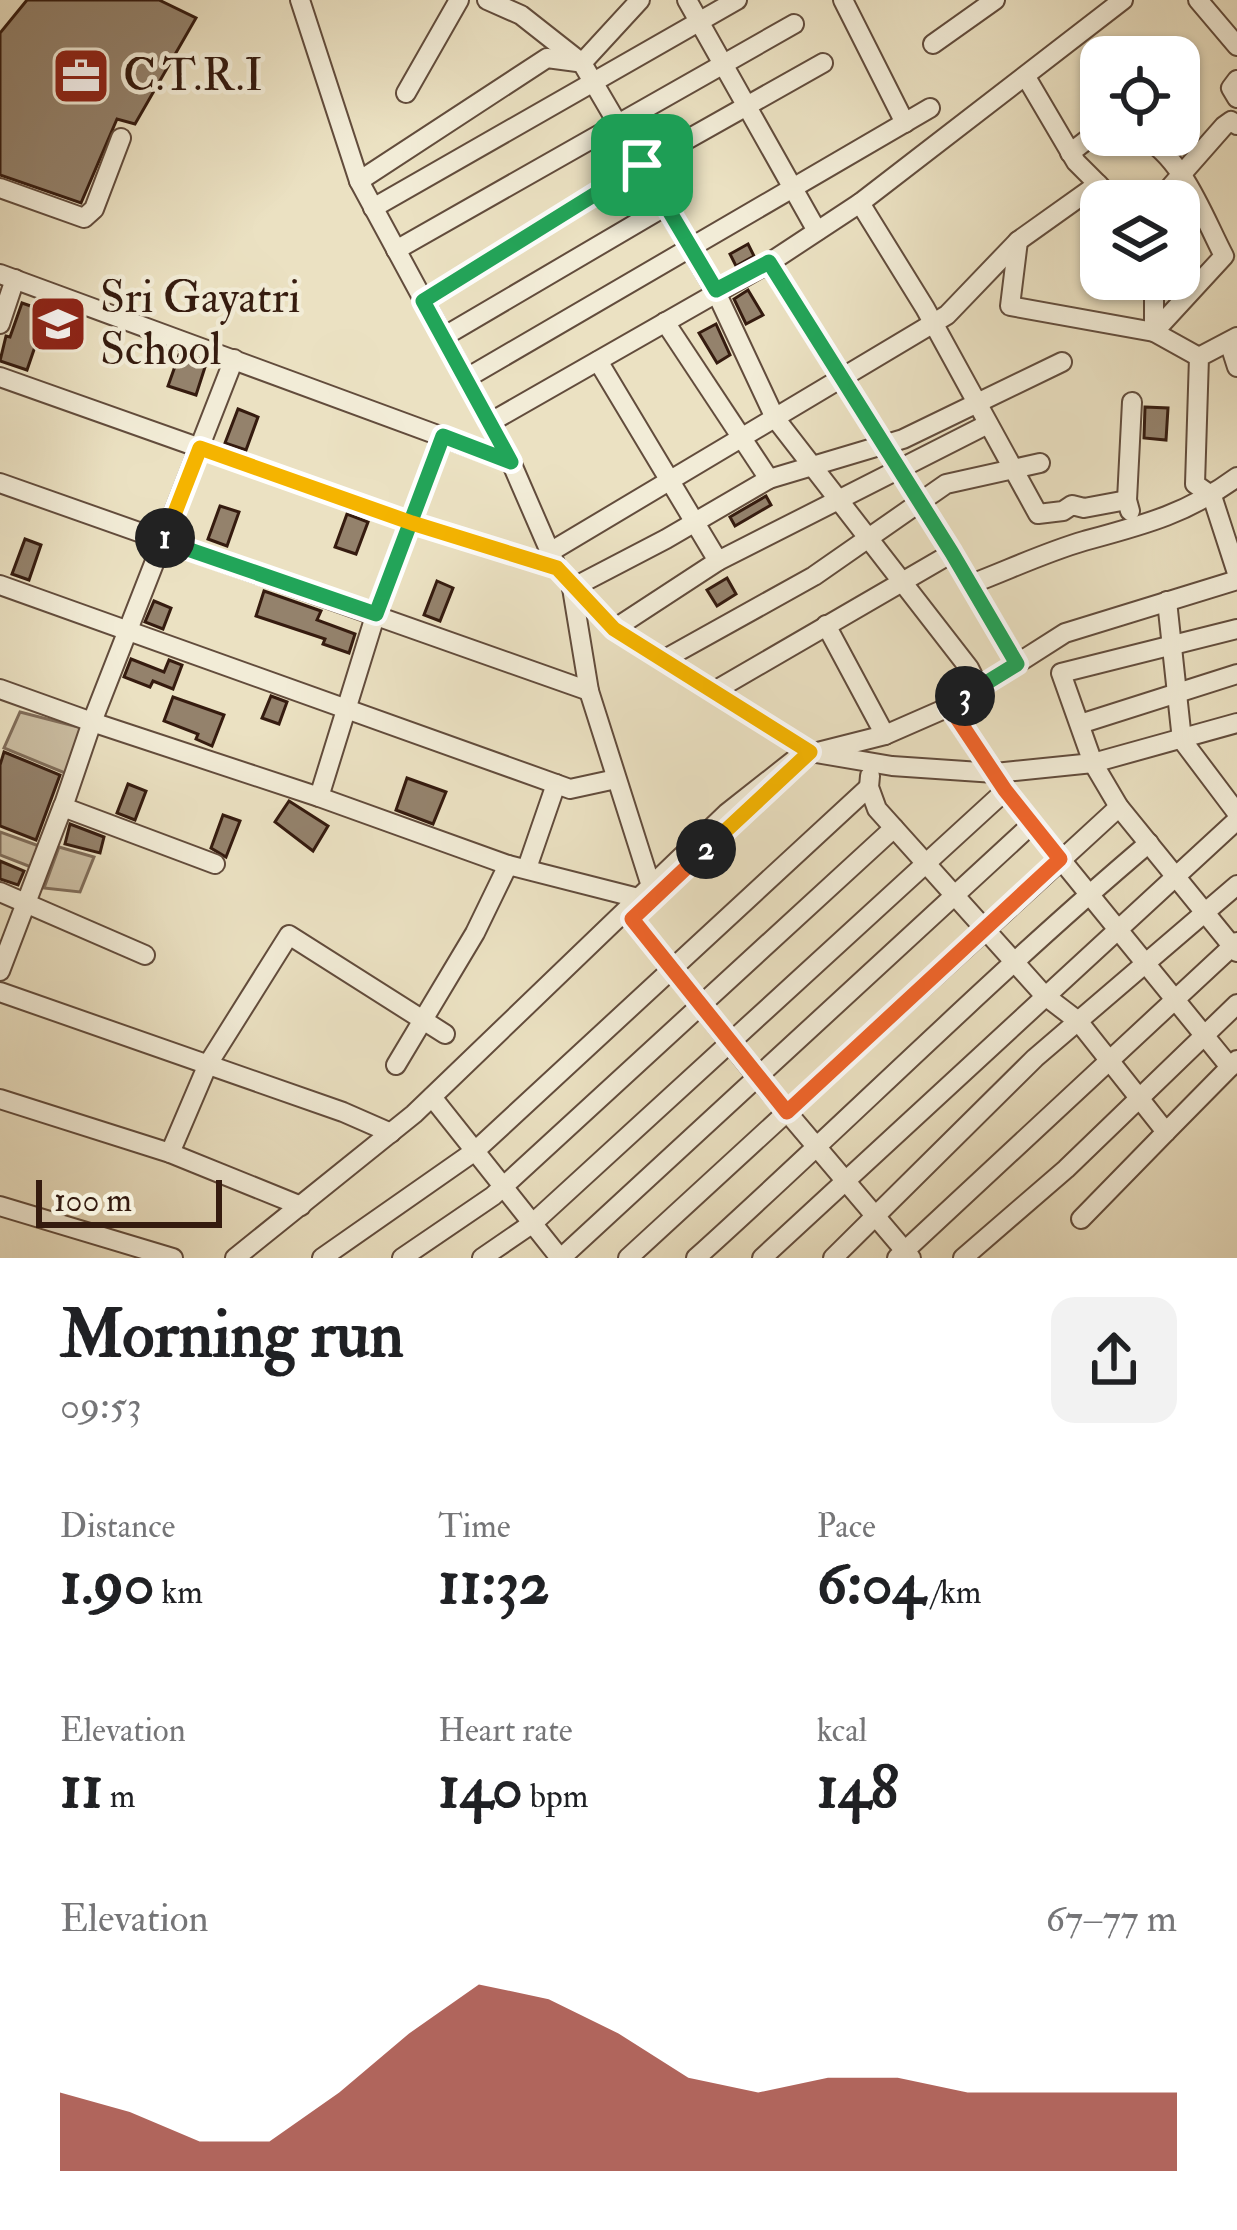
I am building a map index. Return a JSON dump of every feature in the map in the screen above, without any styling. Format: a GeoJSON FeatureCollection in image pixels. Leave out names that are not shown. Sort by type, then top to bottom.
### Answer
{"type":"FeatureCollection","features":[{"type":"Feature","properties":{"kind":"street"},"geometry":{"type":"LineString","coordinates":[[300,0],[359,182],[511,462],[554,560],[572,588],[614,629],[810,752],[892,766],[994,773],[1093,763],[1237,723]]}},
{"type":"Feature","properties":{"kind":"street"},"geometry":{"type":"LineString","coordinates":[[406,93],[459,0]]}},
{"type":"Feature","properties":{"kind":"street"},"geometry":{"type":"LineString","coordinates":[[487,0],[521,15],[587,71],[716,290],[775,418],[969,668],[979,688]]}},
{"type":"Feature","properties":{"kind":"street"},"geometry":{"type":"LineString","coordinates":[[521,15],[537,0]]}},
{"type":"Feature","properties":{"kind":"street"},"geometry":{"type":"LineString","coordinates":[[587,71],[640,0]]}},
{"type":"Feature","properties":{"kind":"street"},"geometry":{"type":"LineString","coordinates":[[687,0],[817,231]]}},
{"type":"Feature","properties":{"kind":"street"},"geometry":{"type":"LineString","coordinates":[[373,208],[587,71],[737,0]]}},
{"type":"Feature","properties":{"kind":"street"},"geometry":{"type":"LineString","coordinates":[[843,0],[905,123]]}},
{"type":"Feature","properties":{"kind":"street"},"geometry":{"type":"LineString","coordinates":[[933,44],[995,0]]}},
{"type":"Feature","properties":{"kind":"street"},"geometry":{"type":"LineString","coordinates":[[489,423],[769,262],[860,203],[1123,0]]}},
{"type":"Feature","properties":{"kind":"street"},"geometry":{"type":"LineString","coordinates":[[1198,0],[1237,46]]}},
{"type":"Feature","properties":{"kind":"street"},"geometry":{"type":"LineString","coordinates":[[396,250],[794,24]]}},
{"type":"Feature","properties":{"kind":"street"},"geometry":{"type":"LineString","coordinates":[[359,182],[547,58],[587,71]]}},
{"type":"Feature","properties":{"kind":"street"},"geometry":{"type":"LineString","coordinates":[[423,301],[642,165],[823,62]]}},
{"type":"Feature","properties":{"kind":"street"},"geometry":{"type":"LineString","coordinates":[[1026,76],[1070,153],[1094,180]]}},
{"type":"Feature","properties":{"kind":"street"},"geometry":{"type":"LineString","coordinates":[[1237,80],[1231,88],[1237,98]]}},
{"type":"Feature","properties":{"kind":"street"},"geometry":{"type":"LineString","coordinates":[[465,379],[930,108]]}},
{"type":"Feature","properties":{"kind":"street"},"geometry":{"type":"LineString","coordinates":[[1180,180],[1235,118]]}},
{"type":"Feature","properties":{"kind":"street"},"geometry":{"type":"LineString","coordinates":[[0,188],[84,218],[94,209],[121,138]]}},
{"type":"Feature","properties":{"kind":"street"},"geometry":{"type":"LineString","coordinates":[[1070,153],[1080,145]]}},
{"type":"Feature","properties":{"kind":"street"},"geometry":{"type":"LineString","coordinates":[[1154,332],[1225,256],[1183,177],[1164,156]]}},
{"type":"Feature","properties":{"kind":"street"},"geometry":{"type":"LineString","coordinates":[[0,377],[412,523],[554,560],[670,480],[947,315],[1018,241],[1080,197]]}},
{"type":"Feature","properties":{"kind":"street"},"geometry":{"type":"LineString","coordinates":[[860,203],[933,323],[1038,514],[1064,511],[1072,505],[1084,508],[1127,500]]}},
{"type":"Feature","properties":{"kind":"street"},"geometry":{"type":"LineString","coordinates":[[443,337],[666,206]]}},
{"type":"Feature","properties":{"kind":"street"},"geometry":{"type":"LineString","coordinates":[[1018,241],[1010,306],[1154,332],[1199,357]]}},
{"type":"Feature","properties":{"kind":"street"},"geometry":{"type":"LineString","coordinates":[[769,262],[1017,664]]}},
{"type":"Feature","properties":{"kind":"street"},"geometry":{"type":"LineString","coordinates":[[0,324],[8,277],[511,462]]}},
{"type":"Feature","properties":{"kind":"street"},"geometry":{"type":"LineString","coordinates":[[1154,300],[1154,332]]}},
{"type":"Feature","properties":{"kind":"street"},"geometry":{"type":"LineString","coordinates":[[665,322],[769,479]]}},
{"type":"Feature","properties":{"kind":"street"},"geometry":{"type":"LineString","coordinates":[[1199,357],[1233,339],[1237,367]]}},
{"type":"Feature","properties":{"kind":"street"},"geometry":{"type":"LineString","coordinates":[[235,1258],[435,1101],[644,892],[781,766],[810,752],[885,735],[949,706],[1065,633],[1167,602],[1237,574],[1231,534],[1212,496],[1196,484],[1199,357]]}},
{"type":"Feature","properties":{"kind":"street"},"geometry":{"type":"LineString","coordinates":[[0,970],[234,358]]}},
{"type":"Feature","properties":{"kind":"street"},"geometry":{"type":"LineString","coordinates":[[598,361],[718,561]]}},
{"type":"Feature","properties":{"kind":"street"},"geometry":{"type":"LineString","coordinates":[[572,588],[769,479],[884,445],[1063,362]]}},
{"type":"Feature","properties":{"kind":"street"},"geometry":{"type":"LineString","coordinates":[[1132,402],[1127,500],[1134,525]]}},
{"type":"Feature","properties":{"kind":"street"},"geometry":{"type":"LineString","coordinates":[[614,629],[718,561],[988,424]]}},
{"type":"Feature","properties":{"kind":"street"},"geometry":{"type":"LineString","coordinates":[[319,797],[376,614],[443,436]]}},
{"type":"Feature","properties":{"kind":"street"},"geometry":{"type":"LineString","coordinates":[[663,660],[814,576],[946,484],[1040,463]]}},
{"type":"Feature","properties":{"kind":"street"},"geometry":{"type":"LineString","coordinates":[[970,584],[1134,525],[1166,519],[1212,496],[1237,477]]}},
{"type":"Feature","properties":{"kind":"street"},"geometry":{"type":"LineString","coordinates":[[0,483],[589,691]]}},
{"type":"Feature","properties":{"kind":"street"},"geometry":{"type":"LineString","coordinates":[[716,690],[952,553]]}},
{"type":"Feature","properties":{"kind":"street"},"geometry":{"type":"LineString","coordinates":[[0,585],[570,789],[616,779]]}},
{"type":"Feature","properties":{"kind":"street"},"geometry":{"type":"LineString","coordinates":[[572,588],[589,691],[644,892]]}},
{"type":"Feature","properties":{"kind":"street"},"geometry":{"type":"LineString","coordinates":[[762,1258],[1237,816],[1182,740],[1167,602]]}},
{"type":"Feature","properties":{"kind":"street"},"geometry":{"type":"LineString","coordinates":[[826,625],[885,735]]}},
{"type":"Feature","properties":{"kind":"street"},"geometry":{"type":"LineString","coordinates":[[632,919],[787,1112],[878,1216],[905,1256],[1175,999],[1236,947],[1119,807],[1093,763],[1061,673],[1237,629]]}},
{"type":"Feature","properties":{"kind":"street"},"geometry":{"type":"LineString","coordinates":[[1080,724],[1237,674]]}},
{"type":"Feature","properties":{"kind":"street"},"geometry":{"type":"LineString","coordinates":[[0,689],[518,867],[644,892]]}},
{"type":"Feature","properties":{"kind":"street"},"geometry":{"type":"LineString","coordinates":[[949,706],[1005,790],[1204,1035],[1233,1064],[1081,1219]]}},
{"type":"Feature","properties":{"kind":"street"},"geometry":{"type":"LineString","coordinates":[[254,1258],[435,1101],[810,752]]}},
{"type":"Feature","properties":{"kind":"street"},"geometry":{"type":"LineString","coordinates":[[872,760],[869,788],[877,809],[1045,994],[1078,1022],[1166,1132]]}},
{"type":"Feature","properties":{"kind":"street"},"geometry":{"type":"LineString","coordinates":[[396,1065],[518,867],[556,784]]}},
{"type":"Feature","properties":{"kind":"street"},"geometry":{"type":"LineString","coordinates":[[322,1258],[475,1151],[869,788]]}},
{"type":"Feature","properties":{"kind":"street"},"geometry":{"type":"LineString","coordinates":[[482,1258],[533,1223],[1005,790]]}},
{"type":"Feature","properties":{"kind":"street"},"geometry":{"type":"LineString","coordinates":[[63,806],[215,865]]}},
{"type":"Feature","properties":{"kind":"street"},"geometry":{"type":"LineString","coordinates":[[628,1258],[1119,807]]}},
{"type":"Feature","properties":{"kind":"street"},"geometry":{"type":"LineString","coordinates":[[435,1101],[560,1258],[1033,824]]}},
{"type":"Feature","properties":{"kind":"street"},"geometry":{"type":"LineString","coordinates":[[402,1258],[503,1186],[894,828]]}},
{"type":"Feature","properties":{"kind":"street"},"geometry":{"type":"LineString","coordinates":[[696,1258],[1029,945],[1149,843]]}},
{"type":"Feature","properties":{"kind":"street"},"geometry":{"type":"LineString","coordinates":[[832,1258],[1035,1058],[1237,885]]}},
{"type":"Feature","properties":{"kind":"street"},"geometry":{"type":"LineString","coordinates":[[0,892],[145,955]]}},
{"type":"Feature","properties":{"kind":"street"},"geometry":{"type":"LineString","coordinates":[[170,1153],[208,1064],[289,935],[445,1034]]}},
{"type":"Feature","properties":{"kind":"street"},"geometry":{"type":"LineString","coordinates":[[0,992],[391,1133]]}},
{"type":"Feature","properties":{"kind":"street"},"geometry":{"type":"LineString","coordinates":[[963,1258],[1066,1168],[1237,1004]]}},
{"type":"Feature","properties":{"kind":"street"},"geometry":{"type":"LineString","coordinates":[[0,1099],[170,1153],[302,1206]]}},
{"type":"Feature","properties":{"kind":"street"},"geometry":{"type":"LineString","coordinates":[[0,1206],[173,1258]]}},
{"type":"Feature","properties":{"kind":"shaded area"},"geometry":{"type":"Polygon","coordinates":[[[20,712],[82,728],[65,773],[4,748],[20,712]]]}},
{"type":"Feature","properties":{"kind":"shaded area"},"geometry":{"type":"Polygon","coordinates":[[[0,832],[39,846],[31,867],[0,855],[0,832]]]}},
{"type":"Feature","properties":{"kind":"shaded area"},"geometry":{"type":"Polygon","coordinates":[[[59,847],[94,857],[80,892],[44,888],[59,847]]]}},
{"type":"Feature","properties":{"kind":"building","name":"C.T.R.I"},"geometry":{"type":"Polygon","coordinates":[[[27,0],[159,0],[196,18],[135,124],[117,119],[81,203],[0,175],[0,33],[27,0]]]}},
{"type":"Feature","properties":{"kind":"building"},"geometry":{"type":"Polygon","coordinates":[[[748,244],[754,256],[736,266],[730,254],[748,244]]]}},
{"type":"Feature","properties":{"kind":"building"},"geometry":{"type":"Polygon","coordinates":[[[748,290],[763,315],[746,324],[734,299],[748,290]]]}},
{"type":"Feature","properties":{"kind":"building"},"geometry":{"type":"Polygon","coordinates":[[[22,303],[76,316],[64,345],[40,332],[27,370],[0,361],[22,303]]]}},
{"type":"Feature","properties":{"kind":"building"},"geometry":{"type":"Polygon","coordinates":[[[716,324],[730,355],[717,363],[699,333],[716,324]]]}},
{"type":"Feature","properties":{"kind":"building"},"geometry":{"type":"Polygon","coordinates":[[[179,355],[206,364],[196,395],[168,386],[179,355]]]}},
{"type":"Feature","properties":{"kind":"building"},"geometry":{"type":"Polygon","coordinates":[[[1145,407],[1168,408],[1166,440],[1144,438],[1145,407]]]}},
{"type":"Feature","properties":{"kind":"building"},"geometry":{"type":"Polygon","coordinates":[[[238,409],[258,417],[246,450],[225,443],[238,409]]]}},
{"type":"Feature","properties":{"kind":"building"},"geometry":{"type":"Polygon","coordinates":[[[766,496],[771,505],[735,526],[730,517],[766,496]]]}},
{"type":"Feature","properties":{"kind":"building"},"geometry":{"type":"Polygon","coordinates":[[[220,506],[239,512],[227,546],[208,539],[220,506]]]}},
{"type":"Feature","properties":{"kind":"building"},"geometry":{"type":"Polygon","coordinates":[[[347,514],[368,522],[356,554],[335,547],[347,514]]]}},
{"type":"Feature","properties":{"kind":"building"},"geometry":{"type":"Polygon","coordinates":[[[25,539],[41,545],[29,580],[12,574],[25,539]]]}},
{"type":"Feature","properties":{"kind":"building"},"geometry":{"type":"Polygon","coordinates":[[[727,578],[736,594],[717,606],[707,590],[727,578]]]}},
{"type":"Feature","properties":{"kind":"building"},"geometry":{"type":"Polygon","coordinates":[[[437,581],[453,588],[440,621],[424,615],[437,581]]]}},
{"type":"Feature","properties":{"kind":"building"},"geometry":{"type":"Polygon","coordinates":[[[264,591],[321,611],[317,620],[355,634],[349,653],[323,644],[325,639],[256,616],[264,591]]]}},
{"type":"Feature","properties":{"kind":"building"},"geometry":{"type":"Polygon","coordinates":[[[154,601],[171,608],[163,629],[145,622],[154,601]]]}},
{"type":"Feature","properties":{"kind":"building"},"geometry":{"type":"Polygon","coordinates":[[[131,659],[164,672],[169,660],[182,665],[173,689],[124,677],[131,659]]]}},
{"type":"Feature","properties":{"kind":"building"},"geometry":{"type":"Polygon","coordinates":[[[271,696],[287,702],[279,724],[262,718],[271,696]]]}},
{"type":"Feature","properties":{"kind":"building"},"geometry":{"type":"Polygon","coordinates":[[[173,697],[224,715],[212,746],[196,739],[198,734],[164,721],[173,697]]]}},
{"type":"Feature","properties":{"kind":"building"},"geometry":{"type":"Polygon","coordinates":[[[4,752],[60,775],[36,840],[0,826],[4,752]]]}},
{"type":"Feature","properties":{"kind":"building"},"geometry":{"type":"Polygon","coordinates":[[[407,778],[446,792],[433,824],[396,810],[407,778]]]}},
{"type":"Feature","properties":{"kind":"building"},"geometry":{"type":"Polygon","coordinates":[[[128,784],[146,791],[135,820],[117,813],[128,784]]]}},
{"type":"Feature","properties":{"kind":"building"},"geometry":{"type":"Polygon","coordinates":[[[289,801],[328,826],[313,851],[275,822],[289,801]]]}},
{"type":"Feature","properties":{"kind":"building"},"geometry":{"type":"Polygon","coordinates":[[[223,815],[240,821],[226,857],[211,848],[223,815]]]}},
{"type":"Feature","properties":{"kind":"building"},"geometry":{"type":"Polygon","coordinates":[[[70,824],[104,837],[100,853],[65,844],[70,824]]]}},
{"type":"Feature","properties":{"kind":"building"},"geometry":{"type":"Polygon","coordinates":[[[0,861],[24,871],[18,885],[0,879],[0,861]]]}},
{"type":"Feature","properties":{"kind":"place","name":"C.T.R.I"},"geometry":{"type":"Point","coordinates":[81,76]}},
{"type":"Feature","properties":{"kind":"place","name":"Sri Gayatri School"},"geometry":{"type":"Point","coordinates":[58,324]}},
{"type":"Feature","properties":{"kind":"route"},"geometry":{"type":"LineString","coordinates":[[642,165],[423,301],[511,462],[443,436],[412,523],[376,614],[164,541],[200,448],[412,523],[557,568],[614,629],[810,752],[632,919],[787,1112],[1060,859],[1005,790],[949,706],[1017,664],[952,553],[769,262],[716,290],[642,165]]}}]}
